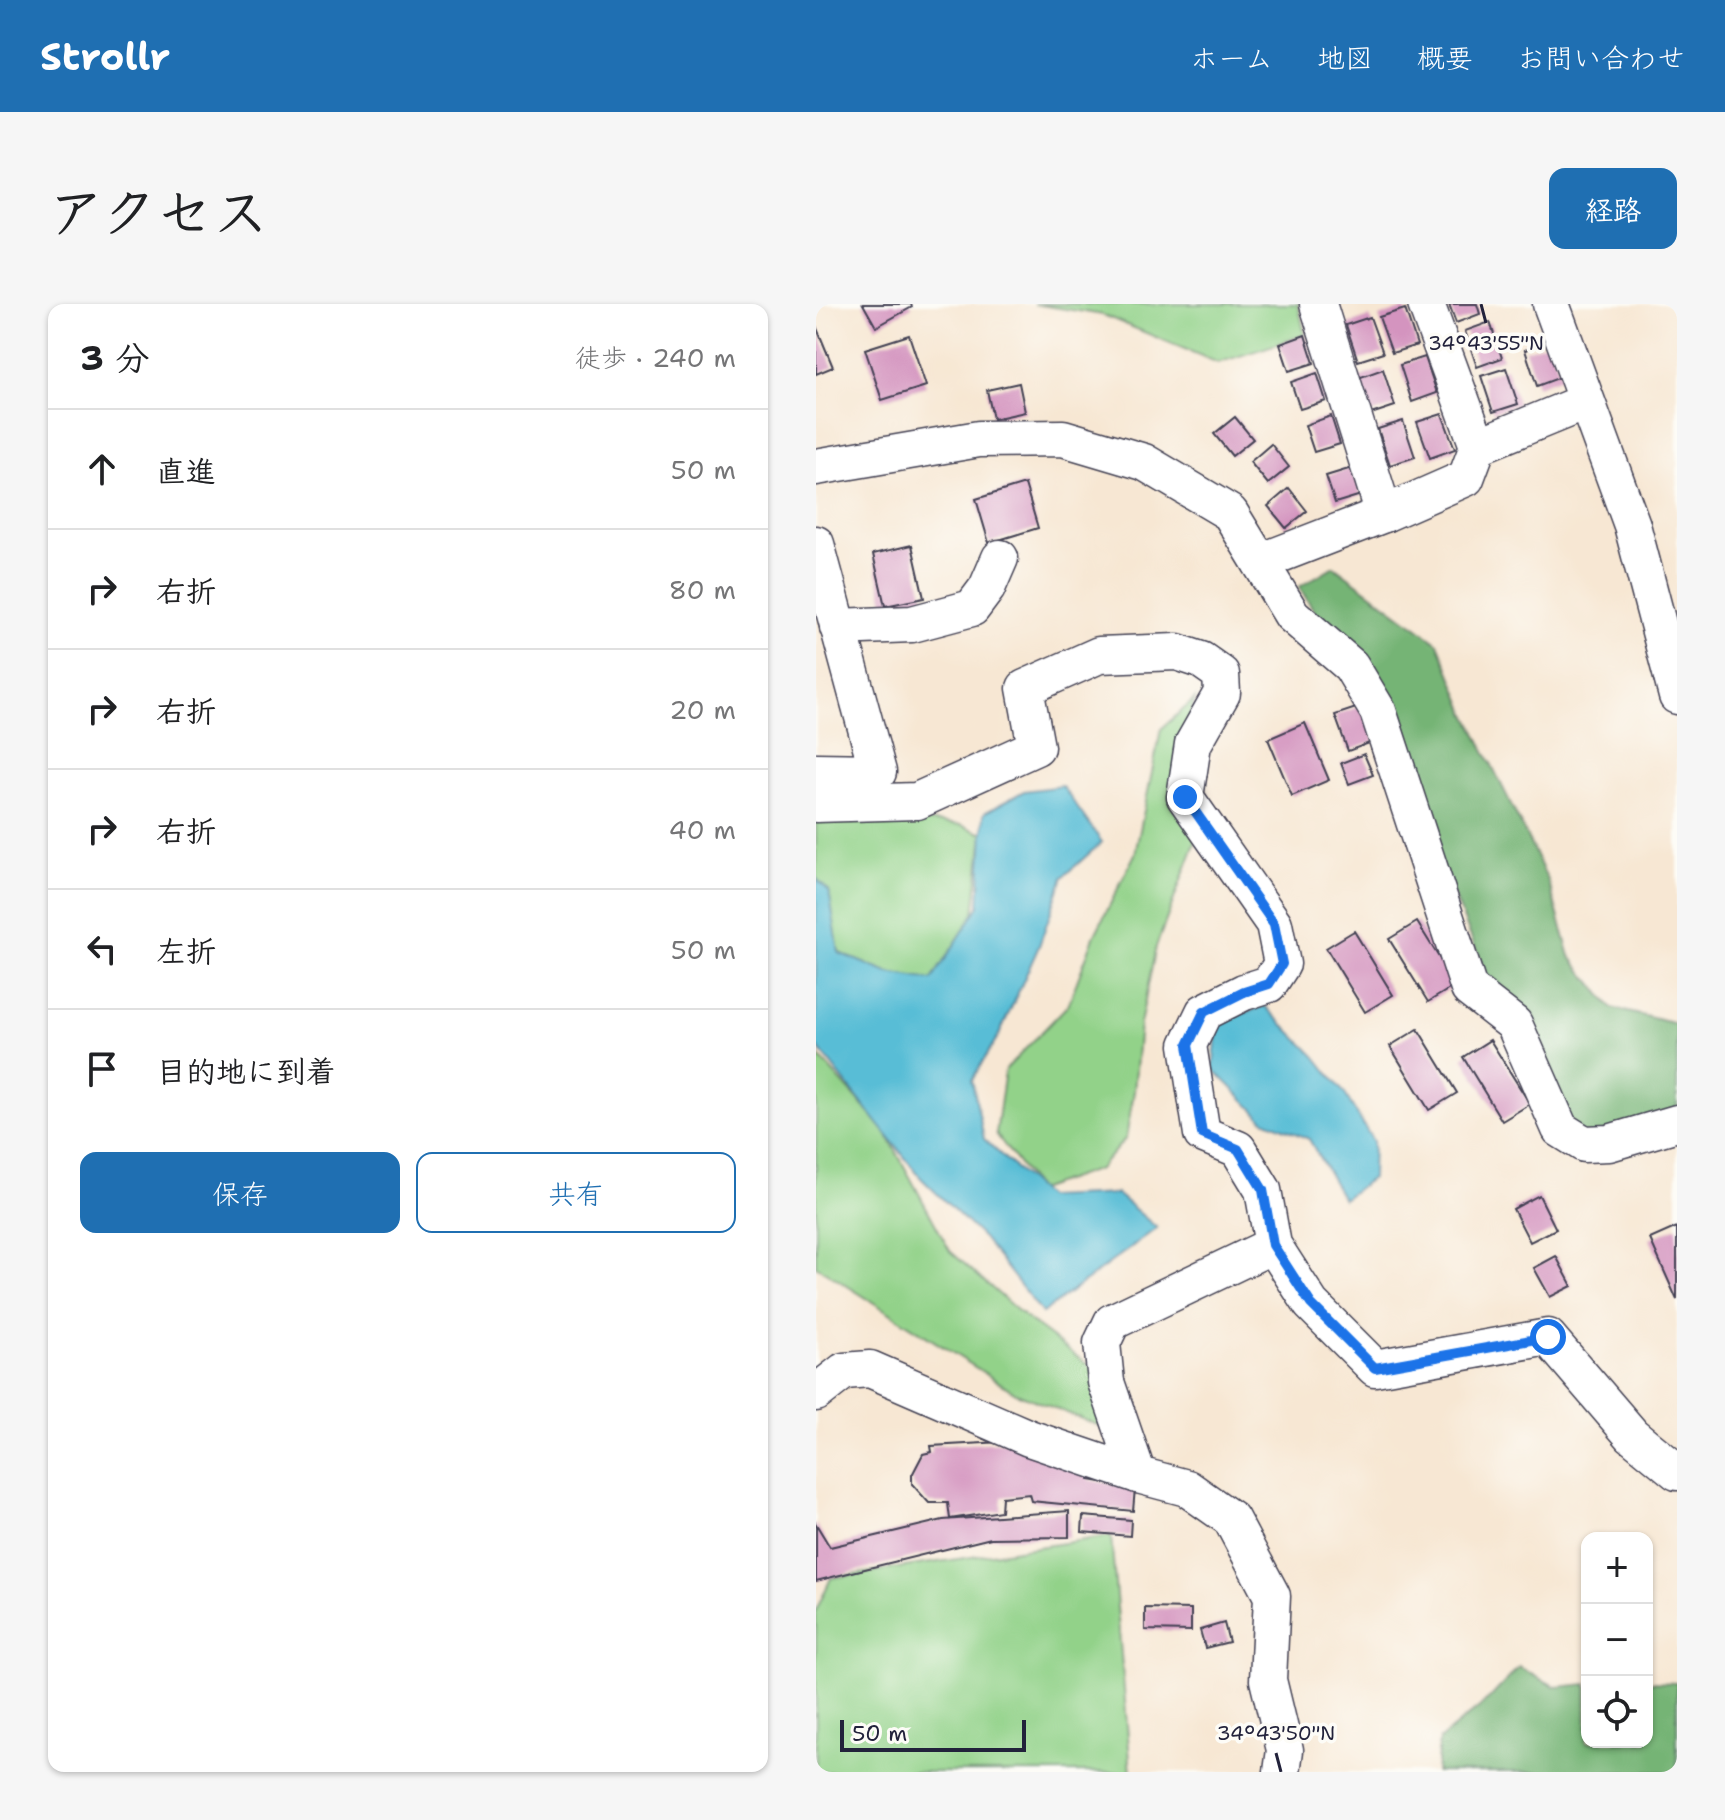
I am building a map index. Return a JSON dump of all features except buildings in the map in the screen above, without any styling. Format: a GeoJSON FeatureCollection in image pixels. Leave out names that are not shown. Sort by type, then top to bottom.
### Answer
{"type":"FeatureCollection","features":[{"type":"Feature","properties":{"kind":"street"},"geometry":{"type":"LineString","coordinates":[[1318,304],[1384,514]]}},
{"type":"Feature","properties":{"kind":"street"},"geometry":{"type":"LineString","coordinates":[[1260,562],[1466,478],[1478,446],[1426,304]]}},
{"type":"Feature","properties":{"kind":"street"},"geometry":{"type":"LineString","coordinates":[[1551,304],[1632,525],[1677,696]]}},
{"type":"Feature","properties":{"kind":"street"},"geometry":{"type":"LineString","coordinates":[[1478,446],[1585,402]]}},
{"type":"Feature","properties":{"kind":"street"},"geometry":{"type":"LineString","coordinates":[[816,467],[979,439],[1063,438],[1144,462],[1230,513],[1292,615],[1351,666],[1378,711],[1469,989],[1514,1024],[1560,1129],[1584,1144],[1609,1143],[1677,1123]]}},
{"type":"Feature","properties":{"kind":"street"},"geometry":{"type":"LineString","coordinates":[[816,544],[878,772],[816,771]]}},
{"type":"Feature","properties":{"kind":"street"},"geometry":{"type":"LineString","coordinates":[[838,627],[912,624],[972,608],[987,588],[1000,558]]}},
{"type":"Feature","properties":{"kind":"street"},"geometry":{"type":"LineString","coordinates":[[816,804],[917,801],[1036,747],[1025,688],[1099,655],[1177,652],[1201,660],[1221,674],[1222,693],[1193,744],[1185,797],[1274,924],[1282,964],[1269,984],[1244,992],[1204,1012],[1188,1045],[1202,1134],[1238,1149],[1263,1190],[1273,1245],[1311,1304],[1375,1368],[1548,1337],[1632,1435],[1677,1472]]}},
{"type":"Feature","properties":{"kind":"street"},"geometry":{"type":"LineString","coordinates":[[1138,1475],[1106,1382],[1102,1343],[1112,1322],[1273,1245]]}},
{"type":"Feature","properties":{"kind":"street"},"geometry":{"type":"LineString","coordinates":[[816,1393],[844,1371],[870,1369],[1029,1438],[1187,1488],[1231,1519],[1272,1596],[1268,1680],[1285,1750],[1282,1772]]}},
{"type":"Feature","properties":{"kind":"green space"},"geometry":{"type":"Polygon","coordinates":[[[1034,304],[1298,304],[1305,335],[1218,363],[1103,315],[1034,304]]]}},
{"type":"Feature","properties":{"kind":"green space"},"geometry":{"type":"Polygon","coordinates":[[[1334,566],[1438,643],[1465,710],[1548,880],[1570,956],[1612,1008],[1677,1024],[1677,1116],[1609,1143],[1560,1129],[1503,1015],[1378,711],[1299,587],[1334,566]]]}},
{"type":"Feature","properties":{"kind":"green space"},"geometry":{"type":"Polygon","coordinates":[[[1195,699],[1172,783],[1197,838],[1156,947],[1140,1024],[1126,1138],[1099,1169],[1038,1190],[996,1134],[1005,1070],[1068,1005],[1094,937],[1135,854],[1161,729],[1195,699]]]}},
{"type":"Feature","properties":{"kind":"green space"},"geometry":{"type":"Polygon","coordinates":[[[816,809],[961,825],[983,834],[974,914],[926,989],[839,953],[829,891],[816,878],[816,809]]]}},
{"type":"Feature","properties":{"kind":"green space"},"geometry":{"type":"Polygon","coordinates":[[[816,1053],[884,1129],[950,1251],[1027,1319],[1122,1390],[1123,1435],[1016,1393],[816,1266],[816,1053]]]}},
{"type":"Feature","properties":{"kind":"green space"},"geometry":{"type":"Polygon","coordinates":[[[1111,1536],[1131,1772],[816,1772],[816,1611],[831,1578],[1111,1536]]]}},
{"type":"Feature","properties":{"kind":"green space"},"geometry":{"type":"Polygon","coordinates":[[[1519,1667],[1556,1687],[1581,1685],[1581,1748],[1653,1748],[1653,1682],[1677,1683],[1677,1772],[1436,1772],[1439,1740],[1489,1699],[1519,1667]]]}},
{"type":"Feature","properties":{"kind":"water"},"geometry":{"type":"Polygon","coordinates":[[[1062,786],[1102,842],[1063,877],[1039,946],[1000,1033],[972,1080],[984,1139],[1046,1197],[1117,1194],[1157,1228],[1042,1313],[983,1238],[921,1178],[816,1045],[816,878],[829,891],[839,953],[888,973],[932,980],[979,906],[984,813],[1024,791],[1062,786]]]}},
{"type":"Feature","properties":{"kind":"water"},"geometry":{"type":"Polygon","coordinates":[[[1265,1006],[1315,1056],[1345,1094],[1373,1141],[1372,1178],[1343,1199],[1309,1139],[1264,1120],[1213,1069],[1218,1022],[1265,1006]]]}},
{"type":"Feature","properties":{"kind":"route"},"geometry":{"type":"LineString","coordinates":[[1185,797],[1274,924],[1282,964],[1269,984],[1244,992],[1204,1012],[1188,1045],[1202,1134],[1238,1149],[1263,1190],[1273,1245],[1311,1304],[1375,1368],[1548,1337]]}}]}
